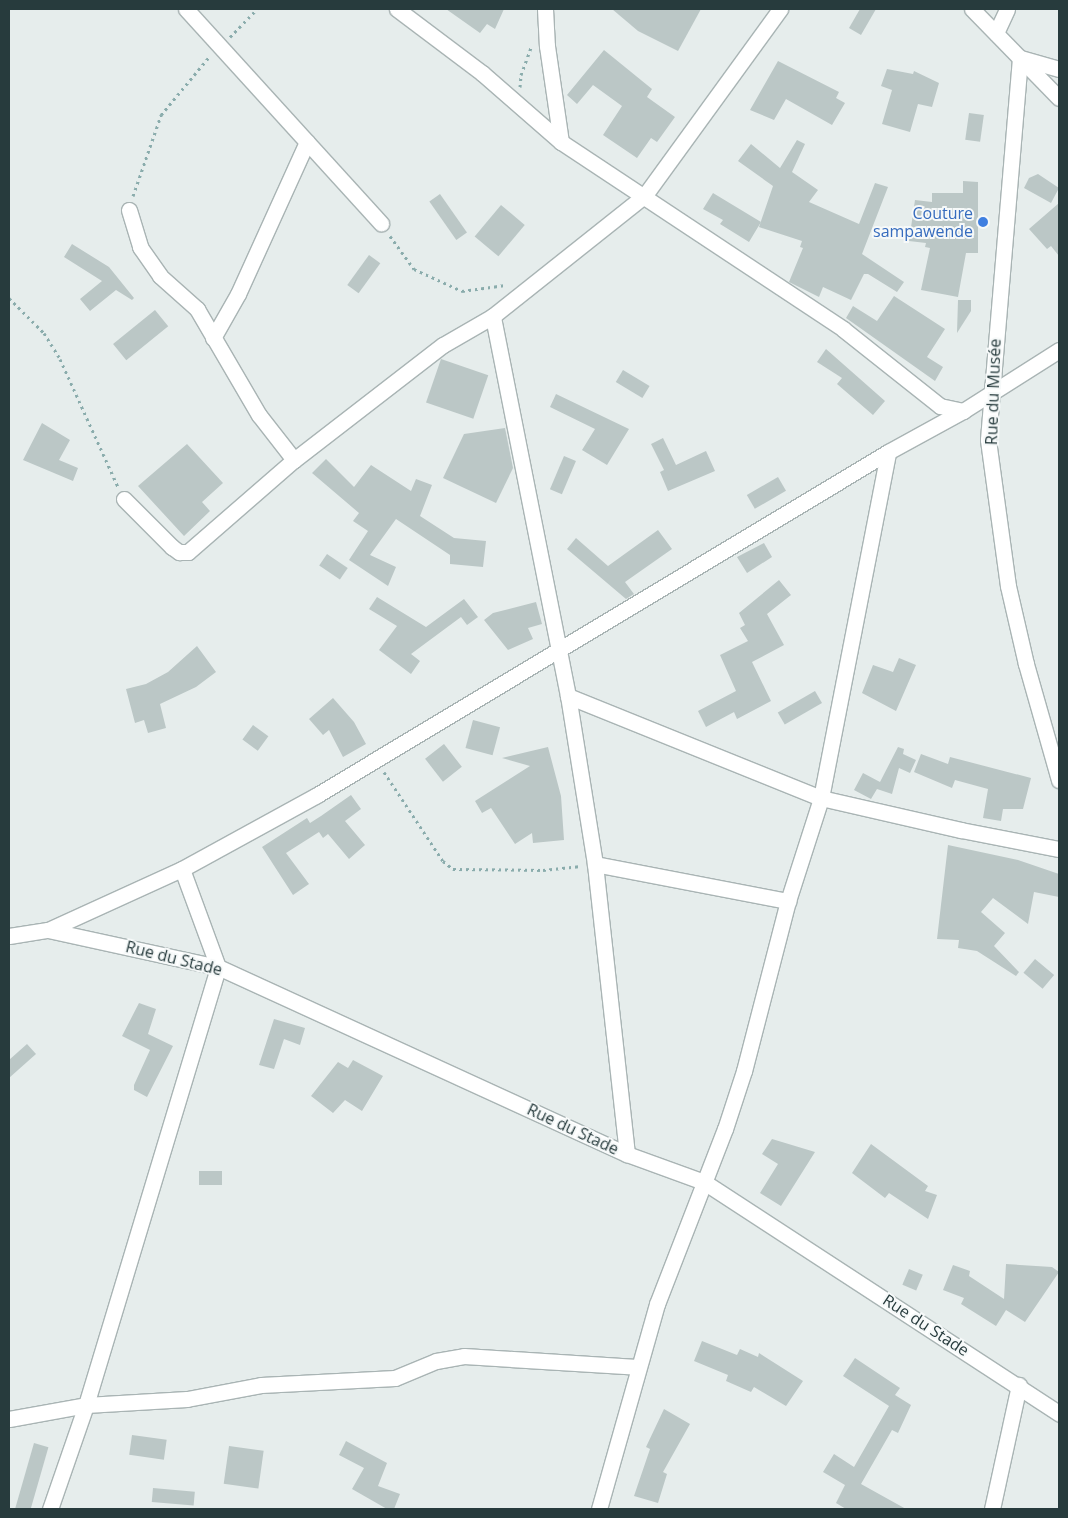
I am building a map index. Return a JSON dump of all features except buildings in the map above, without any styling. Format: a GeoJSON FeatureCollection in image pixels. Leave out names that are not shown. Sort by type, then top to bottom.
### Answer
{"type":"FeatureCollection","features":[{"type":"Feature","properties":{"kind":"street"},"geometry":{"type":"LineString","coordinates":[[186,9],[219,48],[380,223]]}},
{"type":"Feature","properties":{"kind":"street"},"geometry":{"type":"LineString","coordinates":[[397,9],[482,73],[519,107],[562,142],[645,195],[843,329],[940,406],[963,411]]}},
{"type":"Feature","properties":{"kind":"street"},"geometry":{"type":"LineString","coordinates":[[546,9],[547,46],[562,142]]}},
{"type":"Feature","properties":{"kind":"street"},"geometry":{"type":"LineString","coordinates":[[124,499],[172,547],[184,553],[195,548],[294,460],[443,345],[493,316],[645,195],[780,9]]}},
{"type":"Feature","properties":{"kind":"street"},"geometry":{"type":"LineString","coordinates":[[972,9],[1059,98]]}},
{"type":"Feature","properties":{"kind":"street"},"geometry":{"type":"LineString","coordinates":[[996,33],[1008,9]]}},
{"type":"Feature","properties":{"kind":"street"},"geometry":{"type":"LineString","coordinates":[[1020,58],[1059,69]]}},
{"type":"Feature","properties":{"kind":"street","name":"Rue du Musée"},"geometry":{"type":"LineString","coordinates":[[1020,58],[990,393],[988,440],[1008,586],[1026,664],[1059,780]]}},
{"type":"Feature","properties":{"kind":"street"},"geometry":{"type":"LineString","coordinates":[[213,338],[238,294],[307,142]]}},
{"type":"Feature","properties":{"kind":"street"},"geometry":{"type":"LineString","coordinates":[[129,210],[140,247],[160,276],[196,309],[259,415],[294,460]]}},
{"type":"Feature","properties":{"kind":"street"},"geometry":{"type":"LineString","coordinates":[[493,316],[568,696],[595,864],[627,1154]]}},
{"type":"Feature","properties":{"kind":"street"},"geometry":{"type":"LineString","coordinates":[[9,936],[48,930],[182,869],[376,760],[888,452],[963,411],[1059,350]]}},
{"type":"Feature","properties":{"kind":"street"},"geometry":{"type":"LineString","coordinates":[[599,1509],[637,1367],[657,1304],[744,1071],[788,901],[821,798],[888,452]]}},
{"type":"Feature","properties":{"kind":"street"},"geometry":{"type":"LineString","coordinates":[[568,696],[821,798],[961,830],[1059,848]]}},
{"type":"Feature","properties":{"kind":"street"},"geometry":{"type":"LineString","coordinates":[[595,864],[788,901]]}},
{"type":"Feature","properties":{"kind":"street"},"geometry":{"type":"LineString","coordinates":[[50,1509],[86,1405],[218,967],[182,869]]}},
{"type":"Feature","properties":{"kind":"street","name":"Rue du Stade"},"geometry":{"type":"LineString","coordinates":[[48,930],[218,967],[627,1154],[704,1182],[1019,1385],[1059,1413]]}},
{"type":"Feature","properties":{"kind":"street"},"geometry":{"type":"LineString","coordinates":[[9,1419],[86,1405],[187,1399],[261,1385],[396,1378],[436,1361],[464,1356],[637,1367]]}},
{"type":"Feature","properties":{"kind":"street"},"geometry":{"type":"LineString","coordinates":[[992,1509],[1019,1385]]}},
{"type":"Feature","properties":{"kind":"path"},"geometry":{"type":"LineString","coordinates":[[129,210],[161,115],[194,72],[257,9]]}},
{"type":"Feature","properties":{"kind":"path"},"geometry":{"type":"LineString","coordinates":[[519,107],[521,75],[532,44]]}},
{"type":"Feature","properties":{"kind":"path"},"geometry":{"type":"LineString","coordinates":[[380,223],[414,269],[462,291],[514,283]]}},
{"type":"Feature","properties":{"kind":"path"},"geometry":{"type":"LineString","coordinates":[[9,298],[44,333],[60,359],[124,499]]}},
{"type":"Feature","properties":{"kind":"path"},"geometry":{"type":"LineString","coordinates":[[376,760],[443,861],[453,869],[543,870],[595,864]]}},
{"type":"Feature","properties":{"kind":"place","name":"Couture sampawende"},"geometry":{"type":"Point","coordinates":[983,222]}}]}
